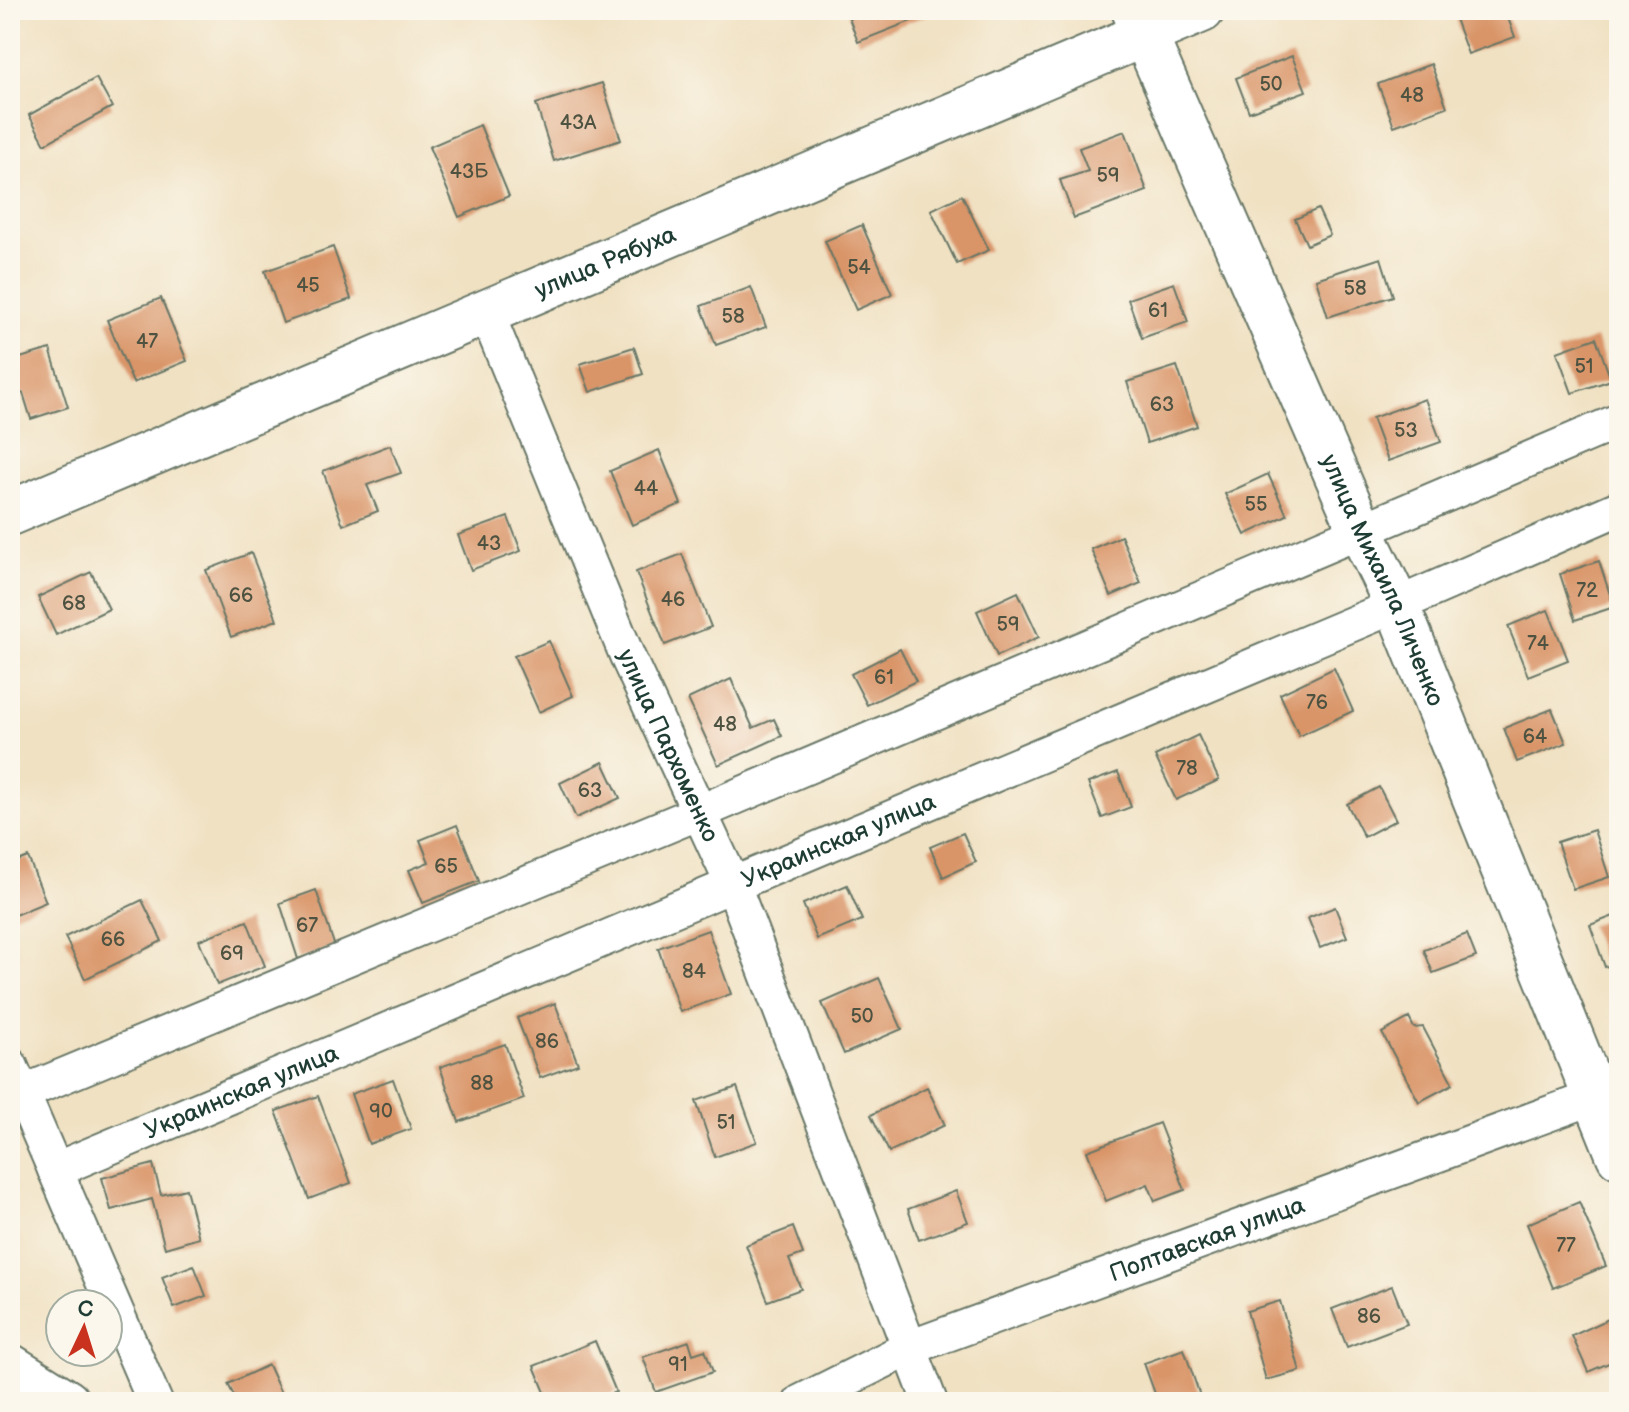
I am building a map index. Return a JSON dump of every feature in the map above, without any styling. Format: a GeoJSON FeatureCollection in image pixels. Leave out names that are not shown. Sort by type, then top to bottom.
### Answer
{"type":"FeatureCollection","features":[{"type":"Feature","properties":{"kind":"main road","name":"улица Рябуха"},"geometry":{"type":"LineString","coordinates":[[10,513],[487,314],[1140,22],[1202,10]]}},
{"type":"Feature","properties":{"kind":"main road","name":"улица Михаила Личенко"},"geometry":{"type":"LineString","coordinates":[[1140,22],[1361,531],[1397,605],[1607,1093],[1619,1156]]}},
{"type":"Feature","properties":{"kind":"main road"},"geometry":{"type":"LineString","coordinates":[[10,1366],[67,1402]]}},
{"type":"Feature","properties":{"kind":"street","name":"улица Пархоменко"},"geometry":{"type":"LineString","coordinates":[[487,314],[628,658],[733,885],[930,1402]]}},
{"type":"Feature","properties":{"kind":"street"},"geometry":{"type":"LineString","coordinates":[[155,1402],[16,1079],[700,812],[1619,421]]}},
{"type":"Feature","properties":{"kind":"street","name":"Украинская улица"},"geometry":{"type":"LineString","coordinates":[[55,1170],[1397,605],[1619,508]]}},
{"type":"Feature","properties":{"kind":"street","name":"Полтавская улица"},"geometry":{"type":"LineString","coordinates":[[801,1402],[909,1348],[1607,1093]]}},
{"type":"Feature","properties":{"kind":"building"},"geometry":{"type":"Polygon","coordinates":[[[846,10],[939,10],[858,42],[846,10]]]}},
{"type":"Feature","properties":{"kind":"building"},"geometry":{"type":"Polygon","coordinates":[[[1470,10],[1505,10],[1515,37],[1468,54],[1454,16],[1470,10]]]}},
{"type":"Feature","properties":{"kind":"building"},"geometry":{"type":"Polygon","coordinates":[[[1292,56],[1306,91],[1249,112],[1236,78],[1292,56]]]}},
{"type":"Feature","properties":{"kind":"building"},"geometry":{"type":"Polygon","coordinates":[[[1431,64],[1447,107],[1394,126],[1378,84],[1431,64]]]}},
{"type":"Feature","properties":{"kind":"building"},"geometry":{"type":"Polygon","coordinates":[[[96,78],[112,107],[45,144],[29,115],[96,78]]]}},
{"type":"Feature","properties":{"kind":"building"},"geometry":{"type":"Polygon","coordinates":[[[602,83],[621,140],[554,161],[536,104],[602,83]]]}},
{"type":"Feature","properties":{"kind":"building"},"geometry":{"type":"Polygon","coordinates":[[[480,125],[509,196],[459,217],[429,147],[480,125]]]}},
{"type":"Feature","properties":{"kind":"building"},"geometry":{"type":"Polygon","coordinates":[[[1125,131],[1147,191],[1074,218],[1060,180],[1088,171],[1079,148],[1125,131]]]}},
{"type":"Feature","properties":{"kind":"building"},"geometry":{"type":"Polygon","coordinates":[[[962,195],[989,250],[957,264],[931,210],[962,195]]]}},
{"type":"Feature","properties":{"kind":"building"},"geometry":{"type":"Polygon","coordinates":[[[1318,209],[1330,235],[1307,245],[1295,219],[1318,209]]]}},
{"type":"Feature","properties":{"kind":"building"},"geometry":{"type":"Polygon","coordinates":[[[862,225],[892,294],[856,310],[825,241],[862,225]]]}},
{"type":"Feature","properties":{"kind":"building"},"geometry":{"type":"Polygon","coordinates":[[[333,247],[351,299],[283,323],[265,271],[333,247]]]}},
{"type":"Feature","properties":{"kind":"building"},"geometry":{"type":"Polygon","coordinates":[[[1381,258],[1393,296],[1328,317],[1316,279],[1381,258]]]}},
{"type":"Feature","properties":{"kind":"building"},"geometry":{"type":"Polygon","coordinates":[[[1174,283],[1188,322],[1142,338],[1128,299],[1174,283]]]}},
{"type":"Feature","properties":{"kind":"building"},"geometry":{"type":"Polygon","coordinates":[[[751,287],[766,327],[716,345],[701,306],[751,287]]]}},
{"type":"Feature","properties":{"kind":"building"},"geometry":{"type":"Polygon","coordinates":[[[161,298],[187,361],[133,383],[107,320],[161,298]]]}},
{"type":"Feature","properties":{"kind":"building"},"geometry":{"type":"Polygon","coordinates":[[[1596,338],[1611,380],[1572,393],[1557,352],[1596,338]]]}},
{"type":"Feature","properties":{"kind":"building"},"geometry":{"type":"Polygon","coordinates":[[[634,347],[643,374],[590,392],[580,364],[634,347]]]}},
{"type":"Feature","properties":{"kind":"building"},"geometry":{"type":"Polygon","coordinates":[[[50,349],[68,407],[31,419],[23,393],[10,397],[10,361],[50,349]]]}},
{"type":"Feature","properties":{"kind":"building"},"geometry":{"type":"Polygon","coordinates":[[[1177,366],[1197,426],[1147,443],[1127,382],[1177,366]]]}},
{"type":"Feature","properties":{"kind":"building"},"geometry":{"type":"Polygon","coordinates":[[[1425,399],[1441,442],[1388,461],[1372,418],[1425,399]]]}},
{"type":"Feature","properties":{"kind":"building"},"geometry":{"type":"Polygon","coordinates":[[[390,445],[401,473],[367,485],[378,511],[343,525],[323,471],[390,445]]]}},
{"type":"Feature","properties":{"kind":"building"},"geometry":{"type":"Polygon","coordinates":[[[659,450],[681,504],[632,525],[610,471],[659,450]]]}},
{"type":"Feature","properties":{"kind":"building"},"geometry":{"type":"Polygon","coordinates":[[[1268,474],[1287,515],[1245,535],[1225,494],[1268,474]]]}},
{"type":"Feature","properties":{"kind":"building"},"geometry":{"type":"Polygon","coordinates":[[[508,517],[521,551],[471,570],[458,535],[508,517]]]}},
{"type":"Feature","properties":{"kind":"building"},"geometry":{"type":"Polygon","coordinates":[[[1121,536],[1141,583],[1111,596],[1091,549],[1121,536]]]}},
{"type":"Feature","properties":{"kind":"building"},"geometry":{"type":"Polygon","coordinates":[[[251,553],[277,620],[231,637],[206,570],[251,553]]]}},
{"type":"Feature","properties":{"kind":"building"},"geometry":{"type":"Polygon","coordinates":[[[682,554],[711,627],[665,645],[636,572],[682,554]]]}},
{"type":"Feature","properties":{"kind":"building"},"geometry":{"type":"Polygon","coordinates":[[[1599,561],[1614,607],[1575,620],[1560,574],[1599,561]]]}},
{"type":"Feature","properties":{"kind":"building"},"geometry":{"type":"Polygon","coordinates":[[[91,572],[109,609],[56,635],[38,597],[91,572]]]}},
{"type":"Feature","properties":{"kind":"building"},"geometry":{"type":"Polygon","coordinates":[[[1018,592],[1039,637],[997,656],[977,611],[1018,592]]]}},
{"type":"Feature","properties":{"kind":"building"},"geometry":{"type":"Polygon","coordinates":[[[1548,610],[1568,660],[1528,676],[1508,626],[1548,610]]]}},
{"type":"Feature","properties":{"kind":"building"},"geometry":{"type":"Polygon","coordinates":[[[549,641],[573,696],[539,712],[514,656],[549,641]]]}},
{"type":"Feature","properties":{"kind":"building"},"geometry":{"type":"Polygon","coordinates":[[[900,649],[916,681],[867,705],[851,674],[900,649]]]}},
{"type":"Feature","properties":{"kind":"building"},"geometry":{"type":"Polygon","coordinates":[[[1334,668],[1353,711],[1299,736],[1280,694],[1334,668]]]}},
{"type":"Feature","properties":{"kind":"building"},"geometry":{"type":"Polygon","coordinates":[[[731,679],[753,728],[774,719],[782,736],[718,765],[688,699],[731,679]]]}},
{"type":"Feature","properties":{"kind":"building"},"geometry":{"type":"Polygon","coordinates":[[[1552,709],[1566,743],[1517,762],[1504,728],[1552,709]]]}},
{"type":"Feature","properties":{"kind":"building"},"geometry":{"type":"Polygon","coordinates":[[[1198,735],[1219,780],[1176,800],[1155,756],[1198,735]]]}},
{"type":"Feature","properties":{"kind":"building"},"geometry":{"type":"Polygon","coordinates":[[[603,762],[620,798],[576,818],[560,783],[603,762]]]}},
{"type":"Feature","properties":{"kind":"building"},"geometry":{"type":"Polygon","coordinates":[[[1118,772],[1131,807],[1102,818],[1088,783],[1118,772]]]}},
{"type":"Feature","properties":{"kind":"building"},"geometry":{"type":"Polygon","coordinates":[[[1379,787],[1396,820],[1364,837],[1347,804],[1379,787]]]}},
{"type":"Feature","properties":{"kind":"building"},"geometry":{"type":"Polygon","coordinates":[[[457,825],[479,881],[423,903],[409,870],[429,862],[420,840],[457,825]]]}},
{"type":"Feature","properties":{"kind":"building"},"geometry":{"type":"Polygon","coordinates":[[[1594,830],[1609,877],[1573,889],[1557,842],[1594,830]]]}},
{"type":"Feature","properties":{"kind":"building"},"geometry":{"type":"Polygon","coordinates":[[[963,833],[976,862],[943,877],[930,847],[963,833]]]}},
{"type":"Feature","properties":{"kind":"building"},"geometry":{"type":"Polygon","coordinates":[[[28,857],[46,902],[10,917],[10,864],[28,857]]]}},
{"type":"Feature","properties":{"kind":"building"},"geometry":{"type":"Polygon","coordinates":[[[847,885],[862,920],[817,939],[803,904],[847,885]]]}},
{"type":"Feature","properties":{"kind":"building"},"geometry":{"type":"Polygon","coordinates":[[[316,890],[335,947],[298,959],[280,903],[316,890]]]}},
{"type":"Feature","properties":{"kind":"building"},"geometry":{"type":"Polygon","coordinates":[[[142,900],[162,941],[85,979],[65,937],[142,900]]]}},
{"type":"Feature","properties":{"kind":"building"},"geometry":{"type":"Polygon","coordinates":[[[1335,907],[1347,937],[1320,948],[1308,918],[1335,907]]]}},
{"type":"Feature","properties":{"kind":"building"},"geometry":{"type":"Polygon","coordinates":[[[1619,914],[1619,962],[1605,967],[1590,925],[1619,914]]]}},
{"type":"Feature","properties":{"kind":"building"},"geometry":{"type":"Polygon","coordinates":[[[247,921],[265,966],[217,985],[199,940],[247,921]]]}},
{"type":"Feature","properties":{"kind":"building"},"geometry":{"type":"Polygon","coordinates":[[[708,930],[731,994],[680,1012],[658,948],[708,930]]]}},
{"type":"Feature","properties":{"kind":"building"},"geometry":{"type":"Polygon","coordinates":[[[1467,934],[1476,957],[1433,973],[1424,950],[1467,934]]]}},
{"type":"Feature","properties":{"kind":"building"},"geometry":{"type":"Polygon","coordinates":[[[879,978],[902,1029],[844,1054],[822,1003],[879,978]]]}},
{"type":"Feature","properties":{"kind":"building"},"geometry":{"type":"Polygon","coordinates":[[[555,1003],[578,1064],[540,1078],[517,1018],[555,1003]]]}},
{"type":"Feature","properties":{"kind":"building"},"geometry":{"type":"Polygon","coordinates":[[[1409,1018],[1414,1028],[1423,1027],[1453,1084],[1419,1102],[1382,1033],[1409,1018]]]}},
{"type":"Feature","properties":{"kind":"building"},"geometry":{"type":"Polygon","coordinates":[[[505,1044],[524,1099],[459,1122],[440,1067],[505,1044]]]}},
{"type":"Feature","properties":{"kind":"building"},"geometry":{"type":"Polygon","coordinates":[[[393,1079],[411,1129],[369,1144],[351,1094],[393,1079]]]}},
{"type":"Feature","properties":{"kind":"building"},"geometry":{"type":"Polygon","coordinates":[[[737,1087],[757,1142],[715,1157],[696,1101],[737,1087]]]}},
{"type":"Feature","properties":{"kind":"building"},"geometry":{"type":"Polygon","coordinates":[[[927,1087],[945,1125],[889,1152],[871,1115],[927,1087]]]}},
{"type":"Feature","properties":{"kind":"building"},"geometry":{"type":"Polygon","coordinates":[[[318,1096],[351,1183],[309,1199],[276,1111],[318,1096]]]}},
{"type":"Feature","properties":{"kind":"building"},"geometry":{"type":"Polygon","coordinates":[[[1159,1123],[1185,1190],[1155,1201],[1148,1184],[1106,1201],[1087,1151],[1159,1123]]]}},
{"type":"Feature","properties":{"kind":"building"},"geometry":{"type":"Polygon","coordinates":[[[153,1164],[161,1195],[186,1189],[199,1238],[165,1248],[152,1199],[111,1210],[102,1178],[153,1164]]]}},
{"type":"Feature","properties":{"kind":"building"},"geometry":{"type":"Polygon","coordinates":[[[956,1191],[968,1222],[919,1240],[908,1209],[956,1191]]]}},
{"type":"Feature","properties":{"kind":"building"},"geometry":{"type":"Polygon","coordinates":[[[1579,1202],[1606,1266],[1553,1288],[1527,1224],[1579,1202]]]}},
{"type":"Feature","properties":{"kind":"building"},"geometry":{"type":"Polygon","coordinates":[[[793,1227],[803,1254],[789,1259],[801,1289],[768,1301],[746,1245],[793,1227]]]}},
{"type":"Feature","properties":{"kind":"building"},"geometry":{"type":"Polygon","coordinates":[[[194,1265],[206,1296],[174,1308],[162,1277],[194,1265]]]}},
{"type":"Feature","properties":{"kind":"building"},"geometry":{"type":"Polygon","coordinates":[[[1392,1286],[1407,1324],[1347,1347],[1332,1309],[1392,1286]]]}},
{"type":"Feature","properties":{"kind":"building"},"geometry":{"type":"Polygon","coordinates":[[[1280,1301],[1300,1371],[1266,1380],[1247,1311],[1280,1301]]]}},
{"type":"Feature","properties":{"kind":"building"},"geometry":{"type":"Polygon","coordinates":[[[1619,1314],[1619,1379],[1611,1362],[1588,1372],[1572,1336],[1619,1314]]]}},
{"type":"Feature","properties":{"kind":"building"},"geometry":{"type":"Polygon","coordinates":[[[595,1341],[616,1392],[591,1402],[549,1402],[534,1366],[595,1341]]]}},
{"type":"Feature","properties":{"kind":"building"},"geometry":{"type":"Polygon","coordinates":[[[689,1341],[693,1354],[705,1350],[713,1372],[656,1392],[643,1357],[689,1341]]]}},
{"type":"Feature","properties":{"kind":"building"},"geometry":{"type":"Polygon","coordinates":[[[1184,1349],[1202,1402],[1158,1402],[1144,1363],[1184,1349]]]}},
{"type":"Feature","properties":{"kind":"building"},"geometry":{"type":"Polygon","coordinates":[[[268,1365],[285,1402],[237,1402],[228,1384],[268,1365]]]}},
{"type":"Feature","properties":{"kind":"building"},"geometry":{"type":"Polygon","coordinates":[[[1052,1395],[1054,1402],[1035,1402],[1052,1395]]]}}]}
